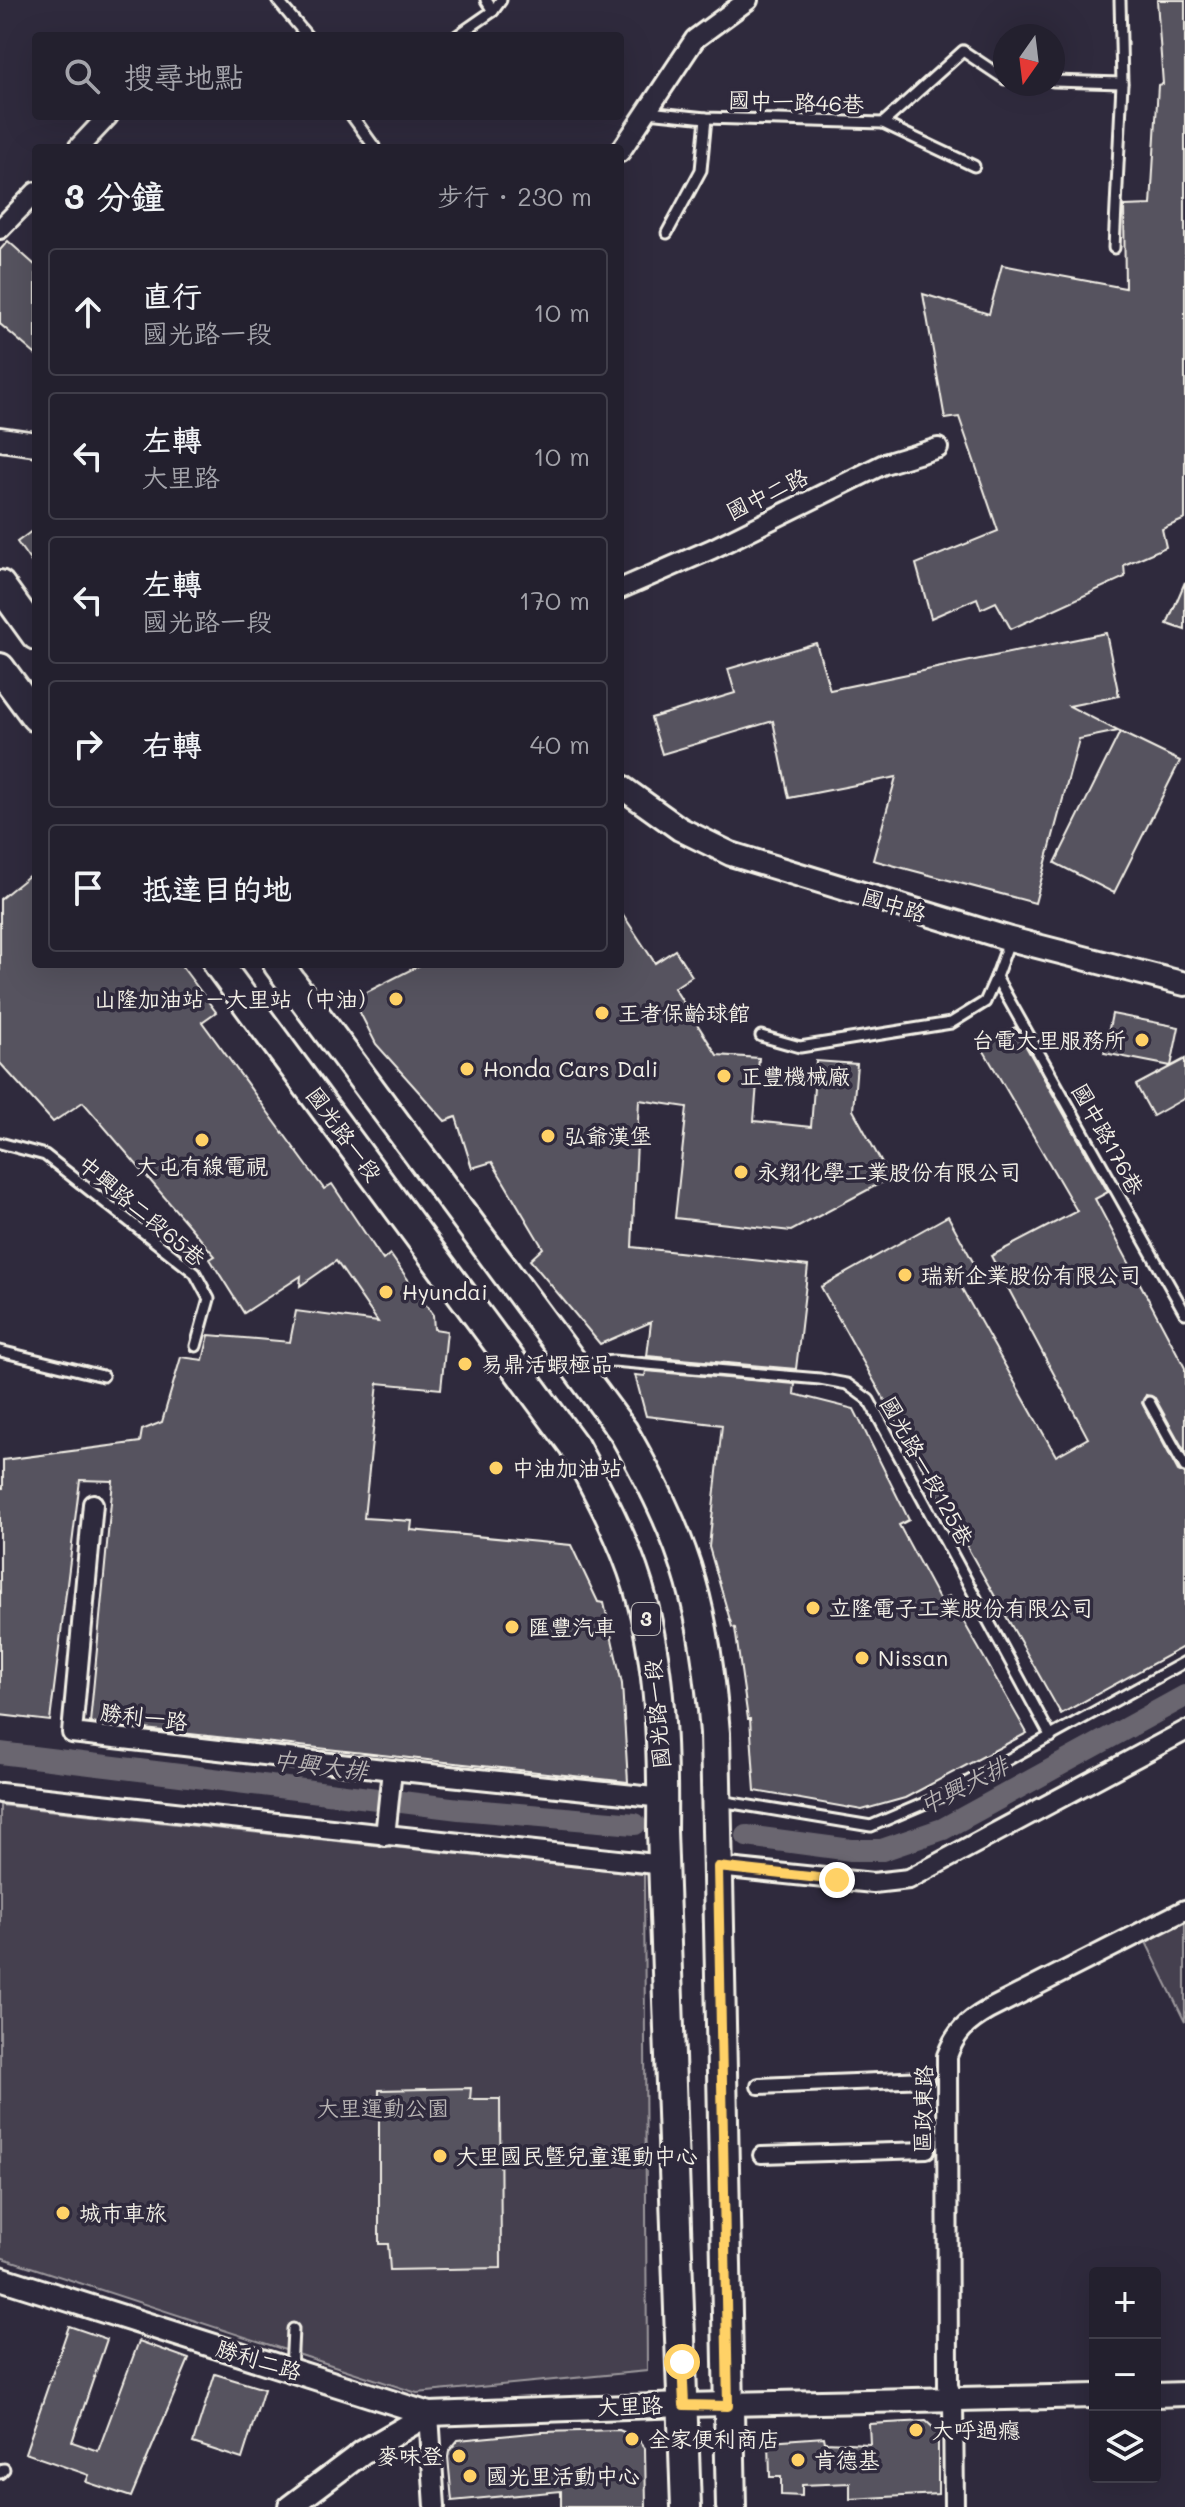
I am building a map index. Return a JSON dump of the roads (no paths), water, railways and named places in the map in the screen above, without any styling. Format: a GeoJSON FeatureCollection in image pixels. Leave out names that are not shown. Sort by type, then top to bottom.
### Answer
{"type":"FeatureCollection","features":[{"type":"Feature","properties":{"kind":"main road"},"geometry":{"type":"LineString","coordinates":[[0,585],[32,629]]}},
{"type":"Feature","properties":{"kind":"main road"},"geometry":{"type":"LineString","coordinates":[[4,677],[32,712]]}},
{"type":"Feature","properties":{"kind":"main road","name":"國光路一段"},"geometry":{"type":"LineString","coordinates":[[221,968],[566,1434],[621,1541],[637,1585],[658,1689],[684,2405]]}},
{"type":"Feature","properties":{"kind":"main road"},"geometry":{"type":"LineString","coordinates":[[281,968],[623,1431],[654,1487],[690,1579],[711,1683],[717,1800],[731,2507]]}},
{"type":"Feature","properties":{"kind":"main road","name":"3"},"geometry":{"type":"LineString","coordinates":[[684,2405],[686,2507]]}},
{"type":"Feature","properties":{"kind":"street"},"geometry":{"type":"LineString","coordinates":[[624,146],[695,39],[748,0]]}},
{"type":"Feature","properties":{"kind":"street"},"geometry":{"type":"LineString","coordinates":[[82,144],[104,120]]}},
{"type":"Feature","properties":{"kind":"street"},"geometry":{"type":"LineString","coordinates":[[0,229],[32,196]]}},
{"type":"Feature","properties":{"kind":"street"},"geometry":{"type":"LineString","coordinates":[[0,439],[32,443]]}},
{"type":"Feature","properties":{"kind":"street","name":"國中二路"},"geometry":{"type":"LineString","coordinates":[[624,587],[712,549],[884,464],[938,448]]}},
{"type":"Feature","properties":{"kind":"street","name":"國中路"},"geometry":{"type":"LineString","coordinates":[[624,789],[680,829],[731,854],[1010,939],[1185,984]]}},
{"type":"Feature","properties":{"kind":"street","name":"勝利一路"},"geometry":{"type":"LineString","coordinates":[[93,1504],[72,1733],[663,1798]]}},
{"type":"Feature","properties":{"kind":"street"},"geometry":{"type":"LineString","coordinates":[[718,1867],[873,1883],[909,1879],[1185,1731]]}},
{"type":"Feature","properties":{"kind":"street"},"geometry":{"type":"LineString","coordinates":[[385,1836],[392,1770]]}},
{"type":"Feature","properties":{"kind":"street"},"geometry":{"type":"LineString","coordinates":[[0,1793],[664,1865]]}},
{"type":"Feature","properties":{"kind":"street","name":"區政東路"},"geometry":{"type":"LineString","coordinates":[[954,2507],[953,2399],[948,2386],[946,2148],[947,2056],[951,2043],[969,2021],[988,2010],[1185,1910]]}},
{"type":"Feature","properties":{"kind":"street"},"geometry":{"type":"LineString","coordinates":[[759,2086],[926,2079]]}},
{"type":"Feature","properties":{"kind":"street"},"geometry":{"type":"LineString","coordinates":[[761,2155],[927,2150]]}},
{"type":"Feature","properties":{"kind":"street","name":"勝利二路"},"geometry":{"type":"LineString","coordinates":[[0,2278],[429,2414]]}},
{"type":"Feature","properties":{"kind":"street"},"geometry":{"type":"LineString","coordinates":[[1161,2395],[1185,2394]]}},
{"type":"Feature","properties":{"kind":"street","name":"大里路"},"geometry":{"type":"LineString","coordinates":[[290,2507],[363,2452],[429,2414],[1089,2396]]}},
{"type":"Feature","properties":{"kind":"street"},"geometry":{"type":"LineString","coordinates":[[429,2414],[435,2507]]}},
{"type":"Feature","properties":{"kind":"lane"},"geometry":{"type":"LineString","coordinates":[[277,0],[304,32]]}},
{"type":"Feature","properties":{"kind":"lane"},"geometry":{"type":"LineString","coordinates":[[486,0],[493,11]]}},
{"type":"Feature","properties":{"kind":"lane"},"geometry":{"type":"LineString","coordinates":[[463,32],[493,11],[501,0]]}},
{"type":"Feature","properties":{"kind":"lane"},"geometry":{"type":"LineString","coordinates":[[1114,248],[1122,83],[1120,0]]}},
{"type":"Feature","properties":{"kind":"lane","name":"國中一路46巷"},"geometry":{"type":"LineString","coordinates":[[648,112],[706,118],[883,123],[963,51],[993,71]]}},
{"type":"Feature","properties":{"kind":"lane"},"geometry":{"type":"LineString","coordinates":[[1065,81],[1122,83]]}},
{"type":"Feature","properties":{"kind":"lane"},"geometry":{"type":"LineString","coordinates":[[667,233],[701,170],[706,118]]}},
{"type":"Feature","properties":{"kind":"lane"},"geometry":{"type":"LineString","coordinates":[[355,120],[372,144]]}},
{"type":"Feature","properties":{"kind":"lane"},"geometry":{"type":"LineString","coordinates":[[883,123],[974,166]]}},
{"type":"Feature","properties":{"kind":"lane"},"geometry":{"type":"LineString","coordinates":[[761,1036],[800,1047],[951,1023],[985,1002],[1010,939]]}},
{"type":"Feature","properties":{"kind":"lane","name":"國中路176巷"},"geometry":{"type":"LineString","coordinates":[[996,977],[1185,1313]]}},
{"type":"Feature","properties":{"kind":"lane","name":"中興路二段65巷"},"geometry":{"type":"LineString","coordinates":[[0,1143],[45,1155],[195,1273],[209,1299],[196,1346]]}},
{"type":"Feature","properties":{"kind":"lane"},"geometry":{"type":"LineString","coordinates":[[0,1351],[103,1376]]}},
{"type":"Feature","properties":{"kind":"lane","name":"國光路一段125巷"},"geometry":{"type":"LineString","coordinates":[[576,1365],[613,1361],[820,1379],[847,1384],[869,1400],[1051,1737]]}},
{"type":"Feature","properties":{"kind":"lane"},"geometry":{"type":"LineString","coordinates":[[1149,1402],[1185,1467]]}},
{"type":"Feature","properties":{"kind":"lane"},"geometry":{"type":"LineString","coordinates":[[717,1800],[871,1826],[944,1795],[1185,1662]]}},
{"type":"Feature","properties":{"kind":"lane"},"geometry":{"type":"LineString","coordinates":[[291,2370],[293,2329]]}},
{"type":"Feature","properties":{"kind":"waterway","name":"中興大排"},"geometry":{"type":"LineString","coordinates":[[747,1836],[851,1850],[882,1850],[943,1829],[1185,1696]]}},
{"type":"Feature","properties":{"kind":"waterway","name":"中興大排"},"geometry":{"type":"LineString","coordinates":[[0,1753],[459,1809],[635,1824]]}},
{"type":"Feature","properties":{"kind":"place","name":"山隆加油站－大里站（中油）"},"geometry":{"type":"Point","coordinates":[396,999]}},
{"type":"Feature","properties":{"kind":"place","name":"王者保齡球館"},"geometry":{"type":"Point","coordinates":[602,1013]}},
{"type":"Feature","properties":{"kind":"place","name":"台電大里服務所"},"geometry":{"type":"Point","coordinates":[1142,1040]}},
{"type":"Feature","properties":{"kind":"place","name":"Honda Cars Dali"},"geometry":{"type":"Point","coordinates":[467,1069]}},
{"type":"Feature","properties":{"kind":"place","name":"正豐機械廠"},"geometry":{"type":"Point","coordinates":[724,1076]}},
{"type":"Feature","properties":{"kind":"place","name":"弘爺漢堡"},"geometry":{"type":"Point","coordinates":[548,1136]}},
{"type":"Feature","properties":{"kind":"place","name":"大屯有線電視"},"geometry":{"type":"Point","coordinates":[202,1140]}},
{"type":"Feature","properties":{"kind":"place","name":"永翔化學工業股份有限公司"},"geometry":{"type":"Point","coordinates":[741,1172]}},
{"type":"Feature","properties":{"kind":"place","name":"瑞新企業股份有限公司"},"geometry":{"type":"Point","coordinates":[905,1275]}},
{"type":"Feature","properties":{"kind":"place","name":"Hyundai"},"geometry":{"type":"Point","coordinates":[386,1292]}},
{"type":"Feature","properties":{"kind":"place","name":"易鼎活蝦極品"},"geometry":{"type":"Point","coordinates":[465,1364]}},
{"type":"Feature","properties":{"kind":"place","name":"中油加油站"},"geometry":{"type":"Point","coordinates":[496,1468]}},
{"type":"Feature","properties":{"kind":"place","name":"立隆電子工業股份有限公司"},"geometry":{"type":"Point","coordinates":[813,1608]}},
{"type":"Feature","properties":{"kind":"place","name":"匯豐汽車"},"geometry":{"type":"Point","coordinates":[512,1627]}},
{"type":"Feature","properties":{"kind":"place","name":"Nissan"},"geometry":{"type":"Point","coordinates":[862,1658]}},
{"type":"Feature","properties":{"kind":"place","name":"大里國民暨兒童運動中心"},"geometry":{"type":"Point","coordinates":[440,2156]}},
{"type":"Feature","properties":{"kind":"place","name":"城市車旅"},"geometry":{"type":"Point","coordinates":[63,2213]}},
{"type":"Feature","properties":{"kind":"place","name":"大呼過癮"},"geometry":{"type":"Point","coordinates":[916,2430]}},
{"type":"Feature","properties":{"kind":"place","name":"全家便利商店"},"geometry":{"type":"Point","coordinates":[632,2439]}},
{"type":"Feature","properties":{"kind":"place","name":"麥味登"},"geometry":{"type":"Point","coordinates":[459,2456]}},
{"type":"Feature","properties":{"kind":"place","name":"肯德基"},"geometry":{"type":"Point","coordinates":[798,2460]}},
{"type":"Feature","properties":{"kind":"place","name":"國光里活動中心"},"geometry":{"type":"Point","coordinates":[470,2476]}},
{"type":"Feature","properties":{"kind":"park label","name":"大里運動公園"},"geometry":{"type":"Point","coordinates":[383,2108]}}]}
